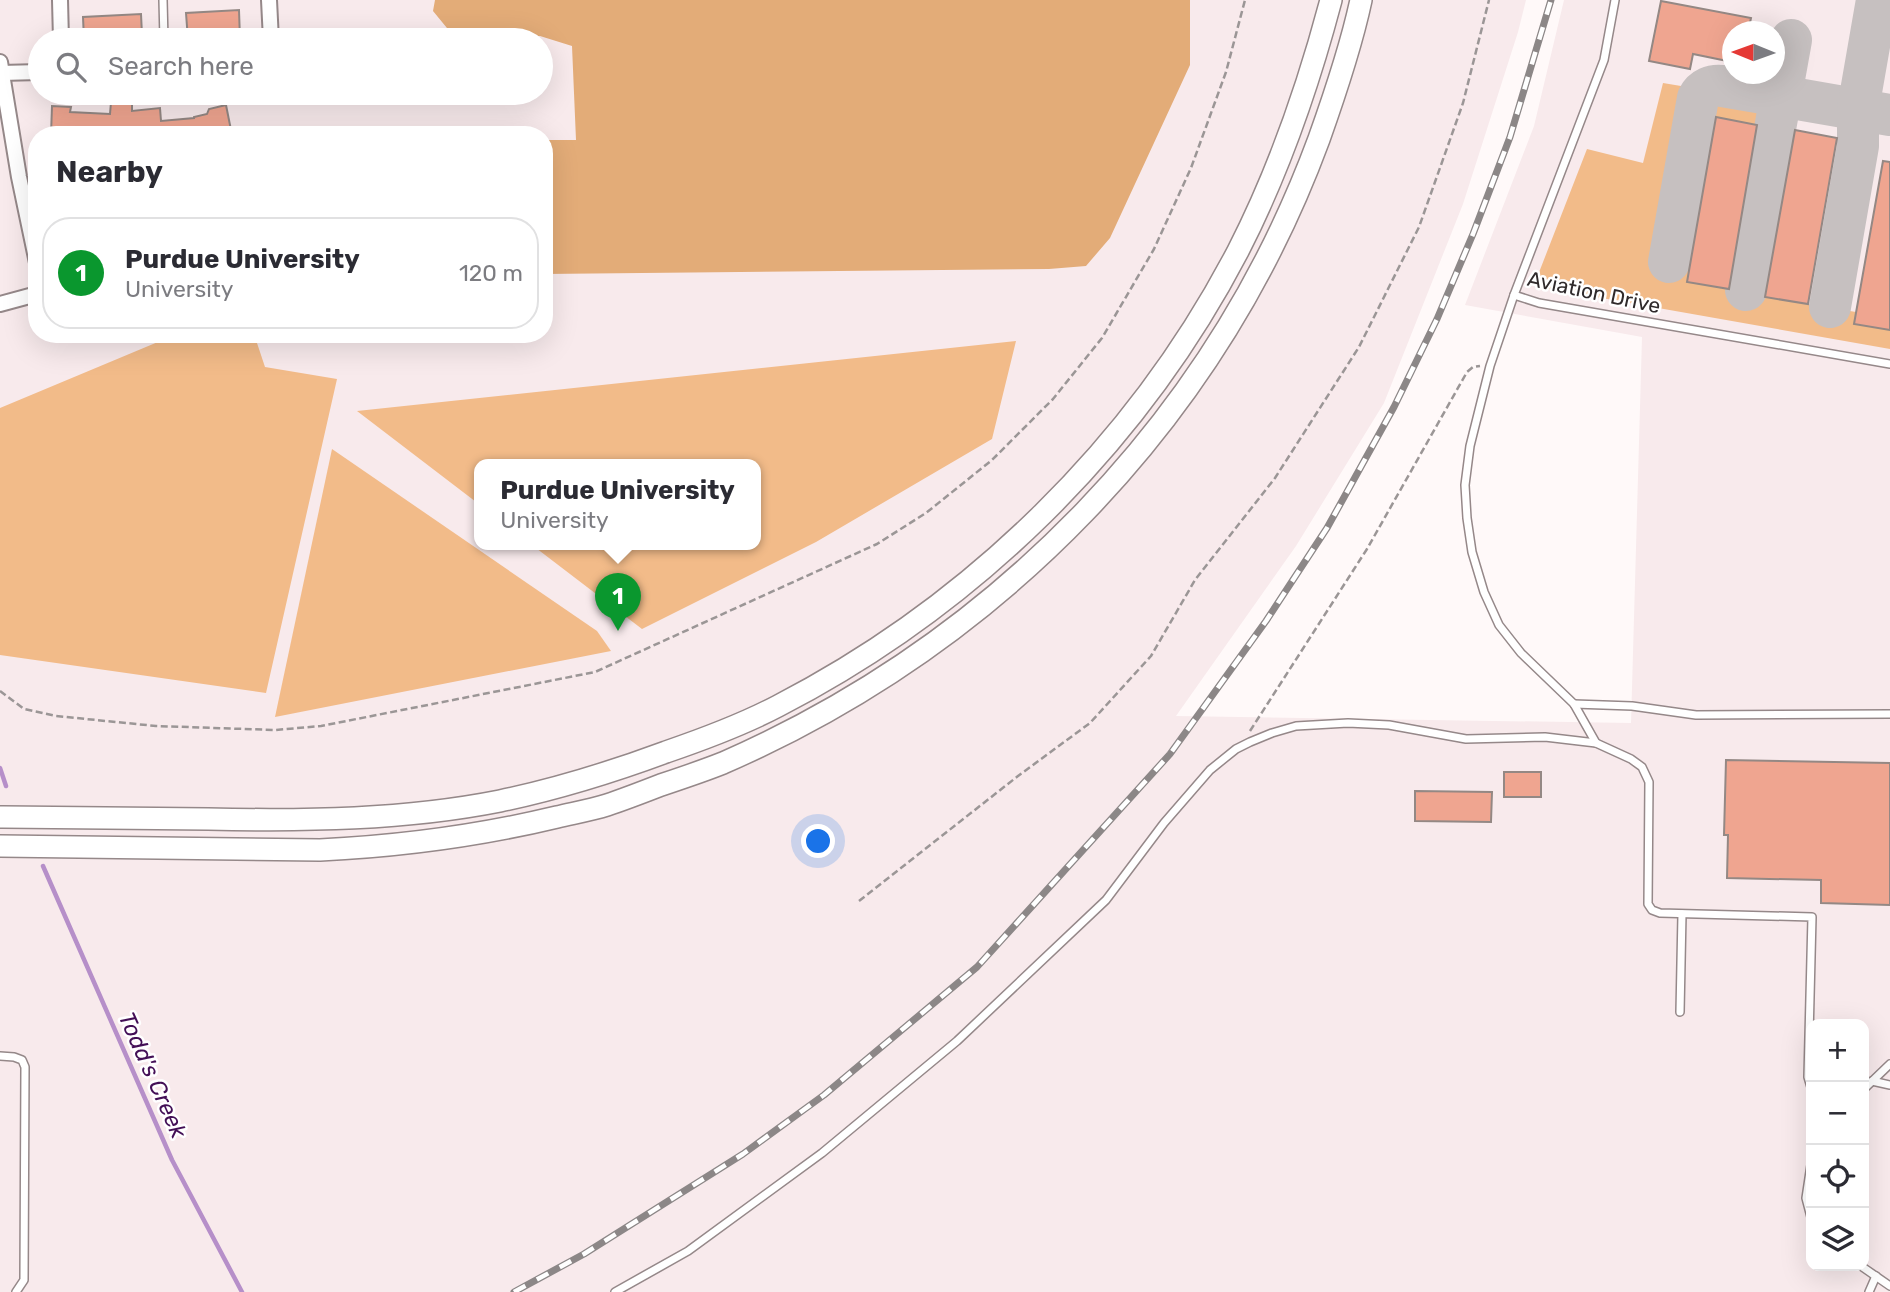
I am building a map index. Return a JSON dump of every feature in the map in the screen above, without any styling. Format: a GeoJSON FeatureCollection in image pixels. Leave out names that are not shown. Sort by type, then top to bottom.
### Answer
{"type":"FeatureCollection","features":[{"type":"Feature","properties":{"kind":"main road"},"geometry":{"type":"LineString","coordinates":[[0,817],[319,820],[417,813],[491,802],[602,775],[710,737],[776,707],[842,670],[911,625],[980,571],[1043,514],[1098,455],[1152,388],[1196,323],[1238,250],[1275,171],[1308,85],[1331,0]]}},
{"type":"Feature","properties":{"kind":"main road"},"geometry":{"type":"LineString","coordinates":[[0,846],[320,850],[373,848],[461,838],[607,805],[721,764],[786,733],[853,696],[920,654],[991,600],[1057,541],[1115,481],[1173,408],[1220,339],[1265,263],[1303,181],[1336,92],[1361,0]]}},
{"type":"Feature","properties":{"kind":"street"},"geometry":{"type":"LineString","coordinates":[[60,0],[61,28]]}},
{"type":"Feature","properties":{"kind":"street"},"geometry":{"type":"LineString","coordinates":[[269,0],[270,28]]}},
{"type":"Feature","properties":{"kind":"street"},"geometry":{"type":"LineString","coordinates":[[28,70],[1,67],[28,220]]}},
{"type":"Feature","properties":{"kind":"street"},"geometry":{"type":"LineString","coordinates":[[0,304],[28,296]]}},
{"type":"Feature","properties":{"kind":"lane"},"geometry":{"type":"LineString","coordinates":[[163,0],[164,28]]}},
{"type":"Feature","properties":{"kind":"lane","name":"Aviation Drive"},"geometry":{"type":"LineString","coordinates":[[1615,0],[1604,60],[1514,295],[1539,303],[1890,364]]}},
{"type":"Feature","properties":{"kind":"lane"},"geometry":{"type":"LineString","coordinates":[[1514,295],[1490,366],[1470,446],[1465,485],[1472,552],[1484,592],[1499,625],[1521,653],[1574,704],[1596,743]]}},
{"type":"Feature","properties":{"kind":"lane"},"geometry":{"type":"LineString","coordinates":[[1574,704],[1632,706],[1696,715],[1890,714]]}},
{"type":"Feature","properties":{"kind":"lane"},"geometry":{"type":"LineString","coordinates":[[615,1292],[688,1251],[822,1153],[957,1041],[1106,900],[1164,824],[1210,770],[1236,749],[1296,726],[1348,723],[1389,725],[1466,739],[1545,737],[1596,743],[1631,759],[1642,768],[1649,782],[1648,904],[1652,910],[1682,914],[1812,917],[1810,1082]]}},
{"type":"Feature","properties":{"kind":"lane"},"geometry":{"type":"LineString","coordinates":[[1680,1012],[1682,914]]}},
{"type":"Feature","properties":{"kind":"lane"},"geometry":{"type":"LineString","coordinates":[[0,1056],[22,1060],[25,1067],[24,1280],[16,1292]]}},
{"type":"Feature","properties":{"kind":"lane"},"geometry":{"type":"LineString","coordinates":[[1869,1084],[1890,1064]]}},
{"type":"Feature","properties":{"kind":"lane"},"geometry":{"type":"LineString","coordinates":[[1872,1081],[1890,1085]]}},
{"type":"Feature","properties":{"kind":"lane"},"geometry":{"type":"LineString","coordinates":[[1868,1271],[1890,1286]]}},
{"type":"Feature","properties":{"kind":"lane"},"geometry":{"type":"LineString","coordinates":[[1869,1292],[1876,1276]]}},
{"type":"Feature","properties":{"kind":"path"},"geometry":{"type":"LineString","coordinates":[[0,691],[24,709],[57,716],[169,727],[275,730],[321,726],[595,672],[877,544],[926,513],[992,460],[1053,399],[1102,338],[1154,249],[1191,168],[1226,72],[1245,0]]}},
{"type":"Feature","properties":{"kind":"path"},"geometry":{"type":"LineString","coordinates":[[859,901],[1090,723],[1151,656],[1195,580],[1275,478],[1359,347],[1419,227],[1463,103],[1489,0]]}},
{"type":"Feature","properties":{"kind":"path"},"geometry":{"type":"LineString","coordinates":[[1250,742],[1250,729],[1367,549],[1467,372],[1473,367],[1490,366]]}},
{"type":"Feature","properties":{"kind":"shaded area"},"geometry":{"type":"Polygon","coordinates":[[[0,0],[1526,0],[1463,204],[1384,403],[1296,546],[1176,716],[1631,723],[1642,337],[1465,305],[1534,126],[1564,0],[1890,0],[1890,1292],[0,1292],[0,0]]]}},
{"type":"Feature","properties":{"kind":"shaded area"},"geometry":{"type":"Polygon","coordinates":[[[435,0],[1190,0],[1190,65],[1110,238],[1086,266],[1049,269],[553,274],[553,140],[576,140],[572,46],[553,40],[553,28],[447,28],[433,11],[435,0]]]}},
{"type":"Feature","properties":{"kind":"shaded area"},"geometry":{"type":"Polygon","coordinates":[[[1663,83],[1687,87],[1690,96],[1662,261],[1690,266],[1687,281],[1856,312],[1854,324],[1890,330],[1890,349],[1545,288],[1538,275],[1587,149],[1643,163],[1663,83]]]}},
{"type":"Feature","properties":{"kind":"shaded area"},"geometry":{"type":"Polygon","coordinates":[[[1724,101],[1759,108],[1766,124],[1763,143],[1754,143],[1757,125],[1716,117],[1715,120],[1706,118],[1704,114],[1709,106],[1724,101]]]}},
{"type":"Feature","properties":{"kind":"shaded area"},"geometry":{"type":"Polygon","coordinates":[[[1016,341],[992,439],[816,542],[642,629],[539,550],[761,550],[761,459],[474,459],[474,500],[357,411],[1016,341]]]}},
{"type":"Feature","properties":{"kind":"shaded area"},"geometry":{"type":"Polygon","coordinates":[[[155,343],[257,343],[265,367],[337,379],[266,693],[0,655],[0,408],[155,343]]]}},
{"type":"Feature","properties":{"kind":"shaded area"},"geometry":{"type":"Polygon","coordinates":[[[332,449],[474,547],[474,550],[479,550],[597,631],[611,651],[275,717],[332,449]]]}},
{"type":"Feature","properties":{"kind":"building"},"geometry":{"type":"Polygon","coordinates":[[[1661,1],[1751,18],[1750,21],[1722,21],[1722,60],[1693,54],[1690,69],[1649,61],[1661,1]]]}},
{"type":"Feature","properties":{"kind":"building"},"geometry":{"type":"Polygon","coordinates":[[[239,10],[240,28],[187,28],[186,13],[239,10]]]}},
{"type":"Feature","properties":{"kind":"building"},"geometry":{"type":"Polygon","coordinates":[[[141,14],[142,28],[83,28],[83,17],[141,14]]]}},
{"type":"Feature","properties":{"kind":"building"},"geometry":{"type":"Polygon","coordinates":[[[111,105],[132,105],[132,111],[160,108],[161,121],[194,118],[207,114],[209,109],[226,105],[230,126],[51,126],[52,106],[71,107],[70,112],[110,114],[111,105]]]}},
{"type":"Feature","properties":{"kind":"building"},"geometry":{"type":"Polygon","coordinates":[[[1716,117],[1757,125],[1729,289],[1687,282],[1716,117]]]}},
{"type":"Feature","properties":{"kind":"building"},"geometry":{"type":"Polygon","coordinates":[[[1795,130],[1837,138],[1808,304],[1765,297],[1795,130]]]}},
{"type":"Feature","properties":{"kind":"building"},"geometry":{"type":"Polygon","coordinates":[[[1883,161],[1890,162],[1890,330],[1854,324],[1883,161]]]}},
{"type":"Feature","properties":{"kind":"building"},"geometry":{"type":"Polygon","coordinates":[[[1726,760],[1890,763],[1890,905],[1821,903],[1821,880],[1727,878],[1728,835],[1724,835],[1726,760]]]}},
{"type":"Feature","properties":{"kind":"building"},"geometry":{"type":"Polygon","coordinates":[[[1504,772],[1541,772],[1541,797],[1504,797],[1504,772]]]}},
{"type":"Feature","properties":{"kind":"building"},"geometry":{"type":"Polygon","coordinates":[[[1415,791],[1492,792],[1491,822],[1415,821],[1415,791]]]}},
{"type":"Feature","properties":{"kind":"waterway","name":"Todd's Creek"},"geometry":{"type":"LineString","coordinates":[[0,768],[6,786]]}},
{"type":"Feature","properties":{"kind":"waterway","name":"Todd's Creek"},"geometry":{"type":"LineString","coordinates":[[43,866],[172,1160],[242,1292]]}},
{"type":"Feature","properties":{"kind":"taxiway"},"geometry":{"type":"LineString","coordinates":[[1830,307],[1858,146],[1858,109],[1877,0]]}},
{"type":"Feature","properties":{"kind":"taxiway"},"geometry":{"type":"LineString","coordinates":[[1746,290],[1791,40]]}},
{"type":"Feature","properties":{"kind":"taxiway"},"geometry":{"type":"LineString","coordinates":[[1669,262],[1698,98],[1705,90],[1722,86],[1890,115]]}},
{"type":"Feature","properties":{"kind":"railway"},"geometry":{"type":"LineString","coordinates":[[514,1292],[584,1254],[743,1154],[824,1095],[977,967],[1170,754],[1266,621],[1327,528],[1394,407],[1437,319],[1473,234],[1510,137],[1551,0]]}},
{"type":"Feature","properties":{"kind":"place","name":"Purdue University"},"geometry":{"type":"Point","coordinates":[618,631]}}]}
